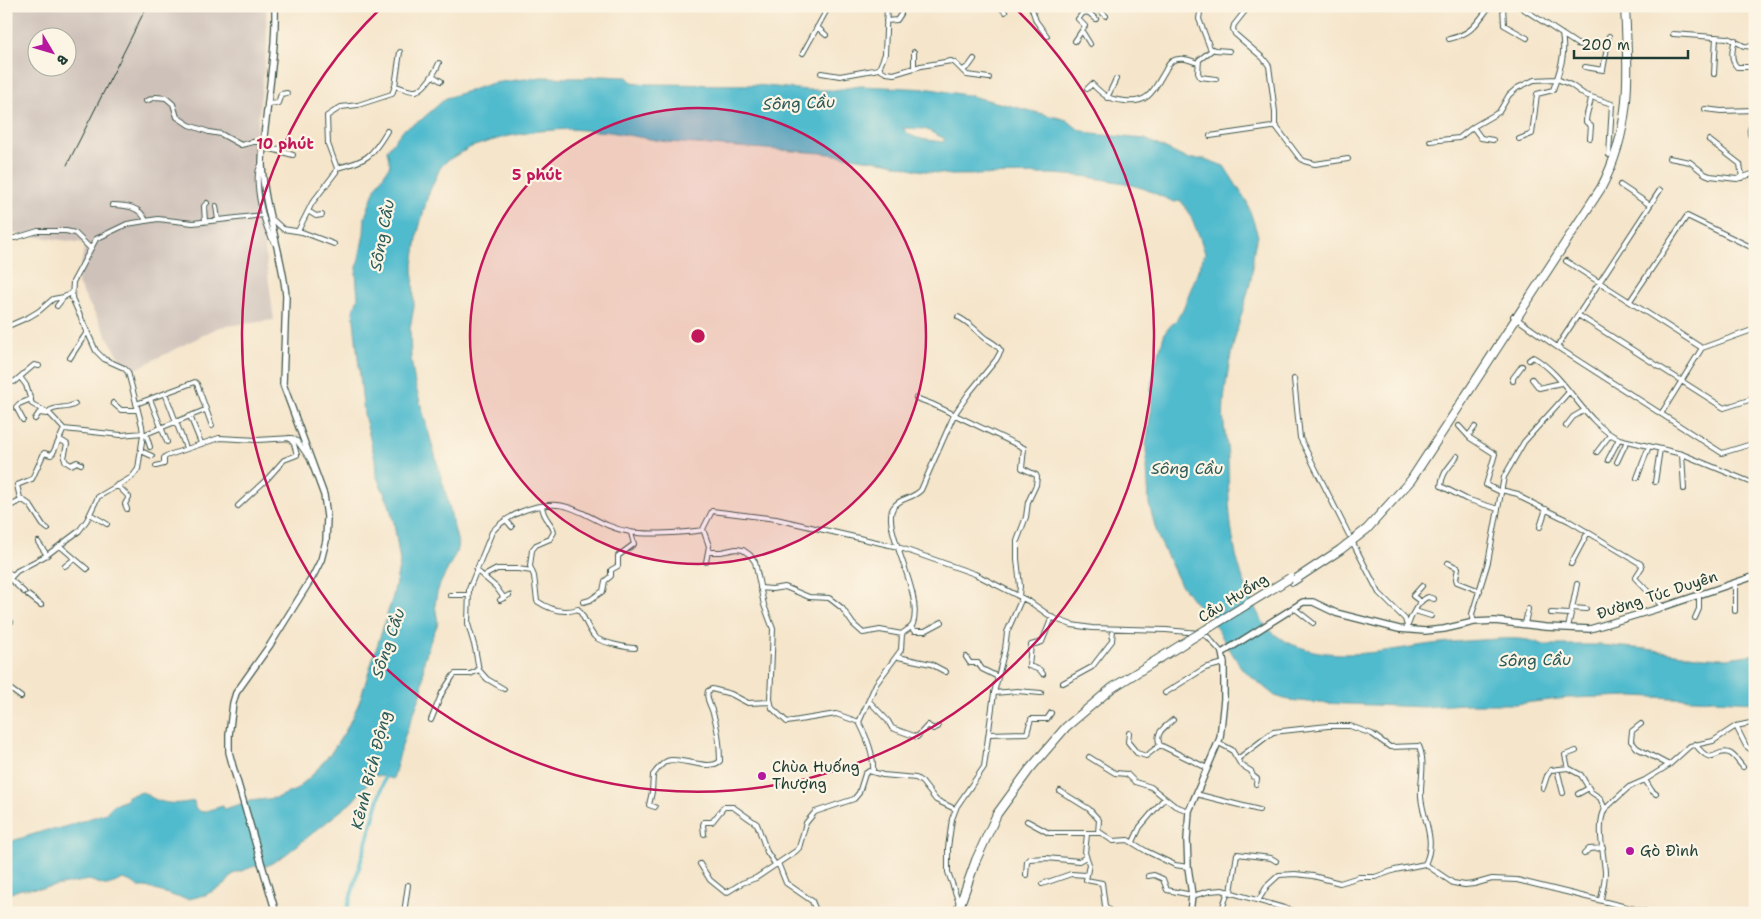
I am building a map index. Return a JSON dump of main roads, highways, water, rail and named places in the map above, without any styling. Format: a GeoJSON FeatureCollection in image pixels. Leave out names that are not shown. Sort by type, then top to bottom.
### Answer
{"type":"FeatureCollection","features":[{"type":"Feature","properties":{"kind":"highway"},"geometry":{"type":"LineString","coordinates":[[1514,317],[1589,200],[1610,161],[1622,112],[1624,94],[1621,6]]}},
{"type":"Feature","properties":{"kind":"highway"},"geometry":{"type":"LineString","coordinates":[[1514,317],[1596,197],[1613,162],[1623,130],[1627,98],[1628,49],[1625,6]]}},
{"type":"Feature","properties":{"kind":"highway","name":"Cầu Huống"},"geometry":{"type":"LineString","coordinates":[[960,910],[974,868],[997,814],[1029,770],[1066,727],[1112,688],[1291,580],[1344,542],[1374,516],[1407,478],[1514,317]]}},
{"type":"Feature","properties":{"kind":"main road"},"geometry":{"type":"LineString","coordinates":[[275,6],[275,44],[262,163],[266,215],[275,243],[286,296],[283,384],[324,495],[327,517],[326,541],[321,560],[313,576],[270,645],[236,693],[233,703],[229,752],[276,913]]}},
{"type":"Feature","properties":{"kind":"main road","name":"Đường Túc Duyên"},"geometry":{"type":"LineString","coordinates":[[1190,913],[1192,896],[1187,840],[1189,811],[1221,732],[1224,699],[1223,652],[1303,602],[1310,601],[1336,613],[1369,620],[1390,627],[1408,627],[1425,631],[1474,622],[1495,621],[1545,627],[1595,628],[1755,576]]}},
{"type":"Feature","properties":{"kind":"water","name":"Sông Cầu"},"geometry":{"type":"Polygon","coordinates":[[[601,76],[627,77],[632,82],[647,84],[756,85],[807,90],[834,90],[860,86],[931,89],[971,96],[1067,120],[1078,129],[1092,134],[1145,139],[1187,159],[1205,159],[1224,166],[1247,202],[1258,236],[1254,248],[1250,284],[1229,365],[1225,395],[1224,429],[1228,455],[1230,513],[1234,547],[1251,599],[1265,625],[1276,635],[1294,645],[1313,651],[1333,654],[1361,653],[1444,643],[1513,639],[1529,640],[1544,645],[1600,645],[1704,657],[1728,658],[1755,654],[1755,702],[1633,696],[1568,698],[1515,704],[1462,704],[1424,707],[1320,703],[1288,700],[1275,696],[1242,669],[1209,616],[1194,602],[1180,583],[1158,537],[1149,504],[1146,446],[1152,406],[1151,388],[1155,366],[1165,332],[1183,309],[1205,253],[1188,211],[1181,201],[1174,202],[1145,189],[1125,183],[1082,176],[1054,174],[951,175],[918,170],[887,162],[822,153],[667,142],[610,132],[569,129],[538,131],[504,137],[471,147],[448,160],[440,168],[428,195],[418,232],[413,265],[414,307],[410,328],[411,359],[415,384],[458,544],[456,553],[437,593],[435,605],[438,623],[424,661],[422,692],[404,738],[393,779],[375,775],[352,802],[285,855],[267,866],[255,866],[233,874],[225,885],[205,895],[189,899],[177,897],[146,887],[139,887],[123,879],[109,885],[89,880],[43,888],[21,889],[6,895],[6,843],[47,830],[58,829],[106,813],[113,805],[127,800],[127,796],[143,792],[162,802],[180,803],[194,801],[195,808],[202,812],[223,806],[224,809],[250,801],[276,798],[296,790],[331,753],[346,730],[359,703],[393,596],[400,562],[394,523],[389,504],[376,475],[375,459],[364,414],[353,311],[358,298],[356,273],[364,234],[365,217],[375,189],[390,165],[387,150],[403,130],[421,120],[446,98],[493,83],[542,77],[583,78],[601,76]],[[903,128],[910,135],[921,139],[943,142],[945,139],[925,129],[903,128]]]}},
{"type":"Feature","properties":{"kind":"waterway","name":"Kênh Bích Động"},"geometry":{"type":"LineString","coordinates":[[346,913],[386,774]]}},
{"type":"Feature","properties":{"kind":"railway"},"geometry":{"type":"LineString","coordinates":[[67,165],[147,6]]}},
{"type":"Feature","properties":{"kind":"place","name":"Chùa Huống Thượng"},"geometry":{"type":"Point","coordinates":[762,776]}},
{"type":"Feature","properties":{"kind":"place","name":"Gò Đình"},"geometry":{"type":"Point","coordinates":[1630,851]}}]}
